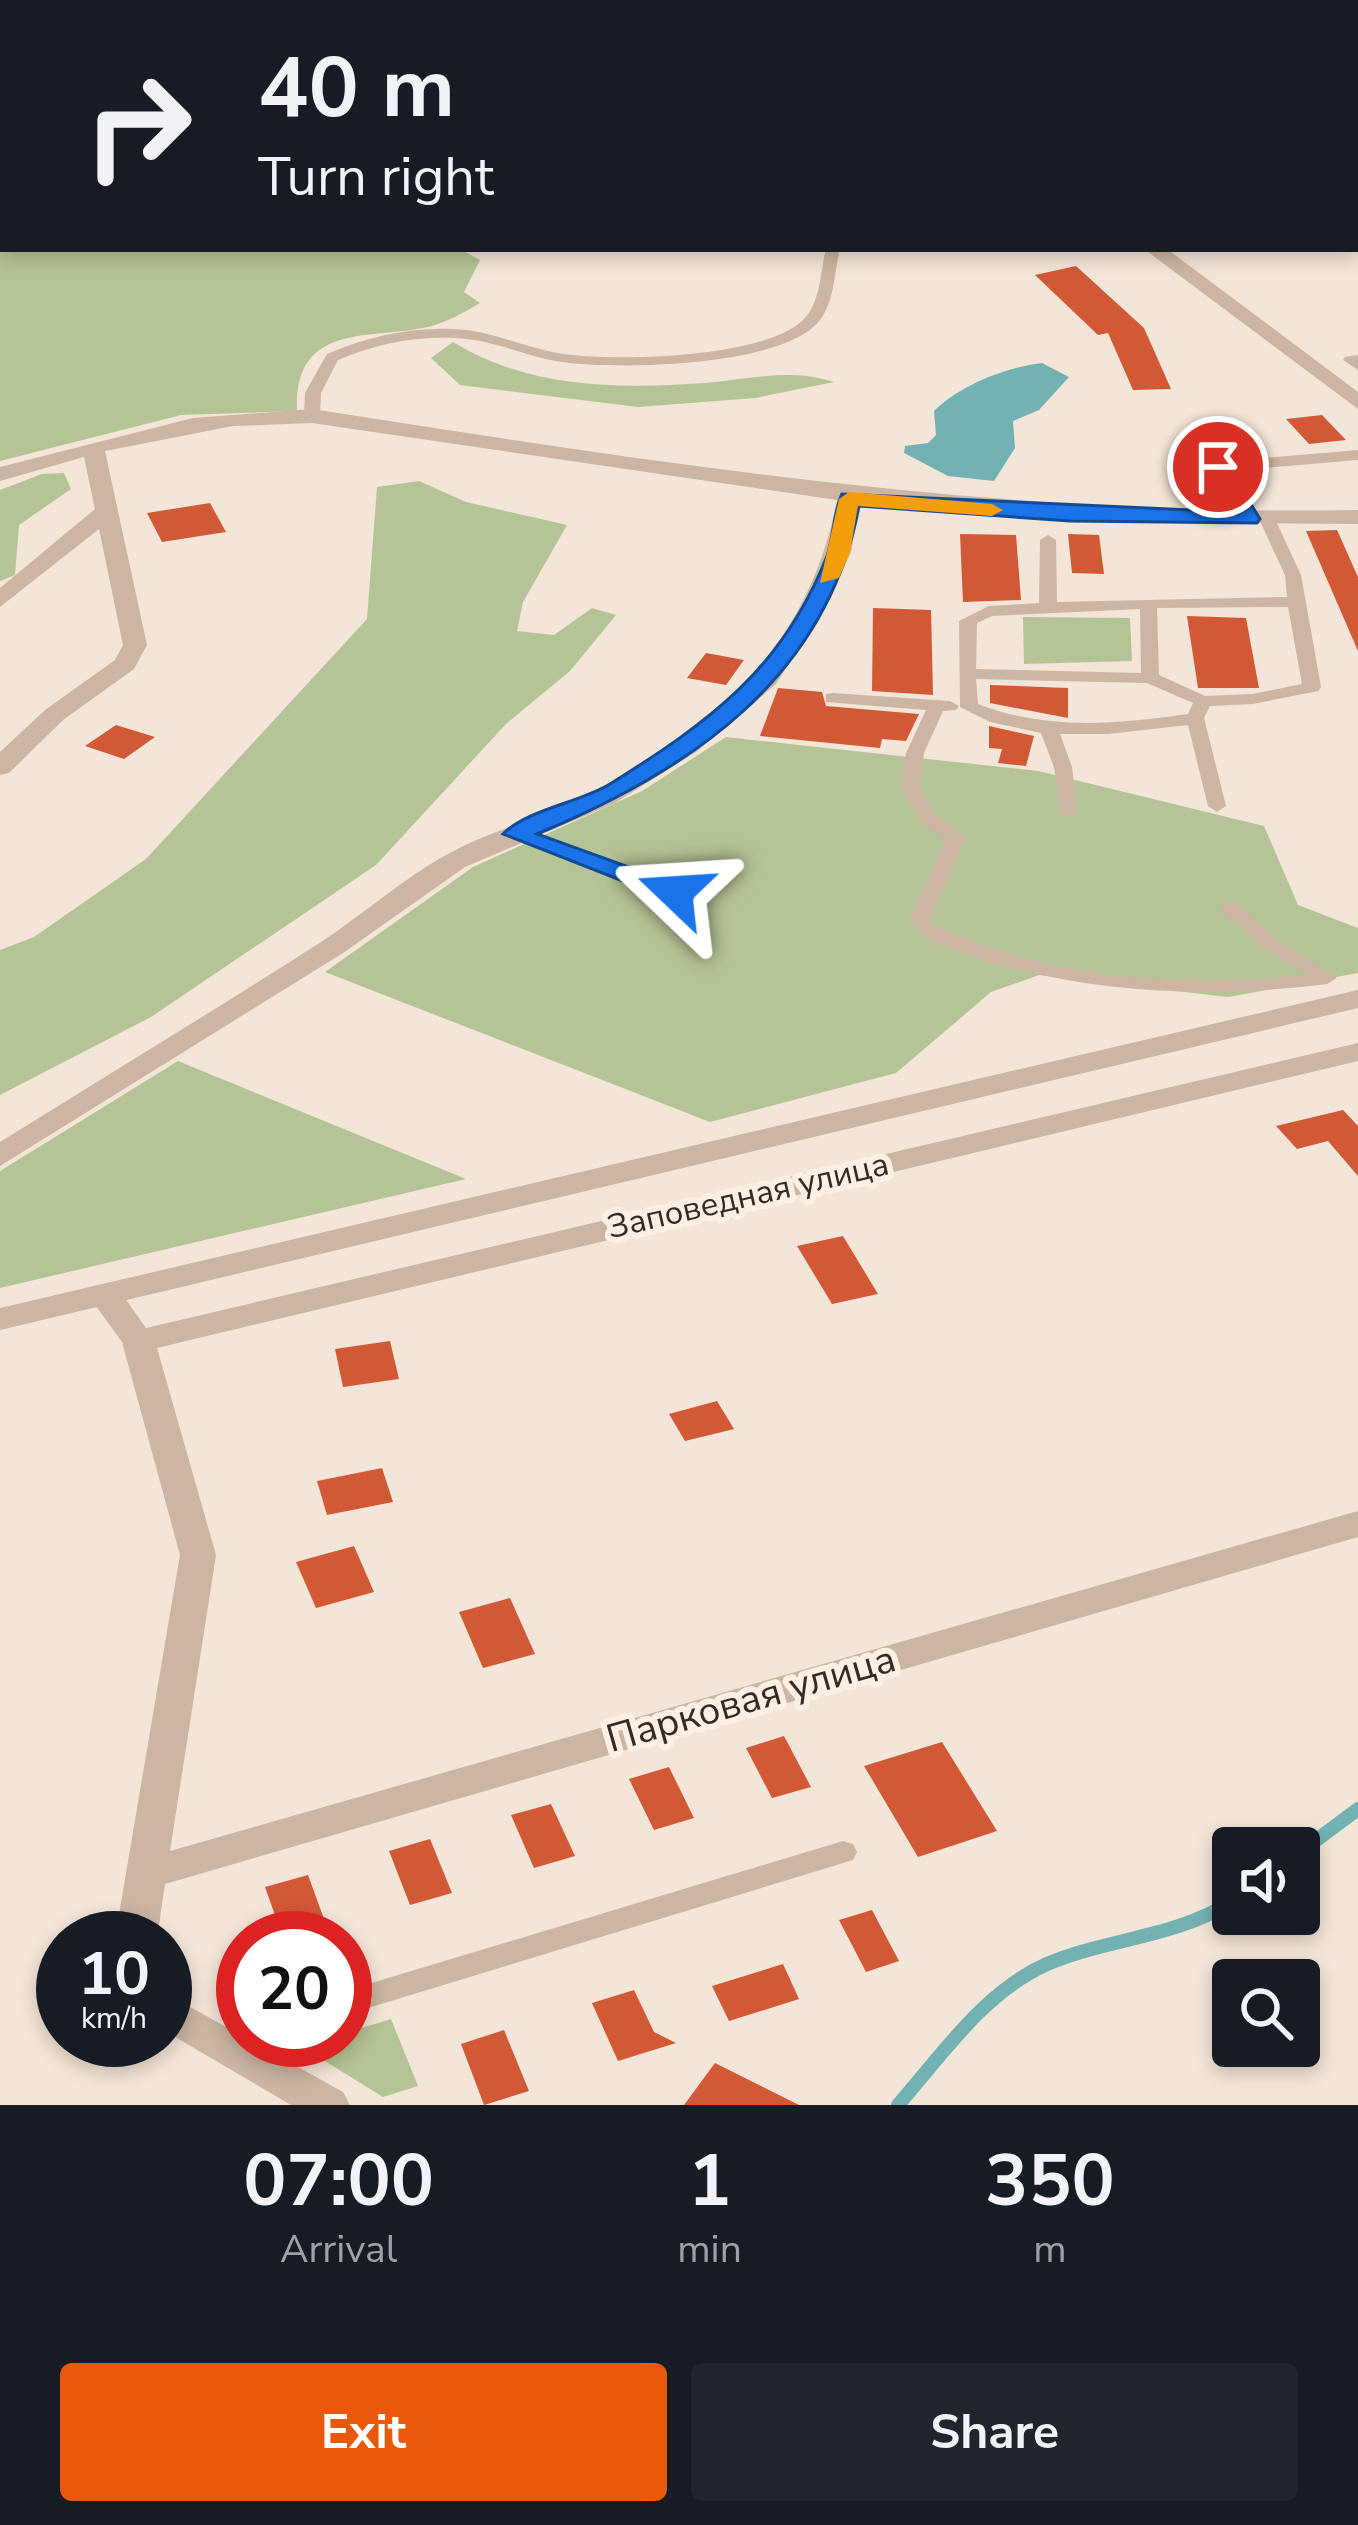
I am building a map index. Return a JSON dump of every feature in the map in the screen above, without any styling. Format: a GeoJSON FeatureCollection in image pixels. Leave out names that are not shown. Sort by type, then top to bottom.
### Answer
{"type":"FeatureCollection","features":[{"type":"Feature","properties":{"kind":"street"},"geometry":{"type":"LineString","coordinates":[[1158,252],[1358,402]]}},
{"type":"Feature","properties":{"kind":"street"},"geometry":{"type":"LineString","coordinates":[[0,474],[197,424],[272,414],[312,416],[849,499],[1070,515],[1358,518]]}},
{"type":"Feature","properties":{"kind":"street"},"geometry":{"type":"LineString","coordinates":[[0,766],[54,715],[125,664],[135,645],[93,447]]}},
{"type":"Feature","properties":{"kind":"street"},"geometry":{"type":"LineString","coordinates":[[0,1156],[333,947],[415,886],[515,834],[606,797],[687,746],[763,684],[819,597],[839,552],[849,499]]}},
{"type":"Feature","properties":{"kind":"street"},"geometry":{"type":"LineString","coordinates":[[0,600],[106,511]]}},
{"type":"Feature","properties":{"kind":"street"},"geometry":{"type":"LineString","coordinates":[[0,1318],[1358,999]]}},
{"type":"Feature","properties":{"kind":"street","name":"Заповедная улица"},"geometry":{"type":"LineString","coordinates":[[137,1342],[1358,1052]]}},
{"type":"Feature","properties":{"kind":"street"},"geometry":{"type":"LineString","coordinates":[[106,1295],[137,1342],[198,1555],[140,1911]]}},
{"type":"Feature","properties":{"kind":"street","name":"Парковая улица"},"geometry":{"type":"LineString","coordinates":[[145,1874],[1358,1523]]}},
{"type":"Feature","properties":{"kind":"street"},"geometry":{"type":"LineString","coordinates":[[273,2067],[328,2105]]}},
{"type":"Feature","properties":{"kind":"lane"},"geometry":{"type":"LineString","coordinates":[[312,416],[314,393],[332,357],[378,340],[465,334],[565,358],[602,361],[738,350],[788,338],[812,322],[832,252]]}},
{"type":"Feature","properties":{"kind":"lane"},"geometry":{"type":"LineString","coordinates":[[832,698],[968,707],[1009,725],[1049,731],[1312,687],[1293,575],[1218,467],[1358,455]]}},
{"type":"Feature","properties":{"kind":"lane"},"geometry":{"type":"LineString","coordinates":[[1048,540],[1048,606]]}},
{"type":"Feature","properties":{"kind":"lane"},"geometry":{"type":"LineString","coordinates":[[968,707],[968,621],[988,610],[1297,602]]}},
{"type":"Feature","properties":{"kind":"lane"},"geometry":{"type":"LineString","coordinates":[[1148,603],[1150,678]]}},
{"type":"Feature","properties":{"kind":"lane"},"geometry":{"type":"LineString","coordinates":[[967,674],[1150,678],[1199,709],[1216,806]]}},
{"type":"Feature","properties":{"kind":"lane"},"geometry":{"type":"LineString","coordinates":[[937,705],[916,753],[910,788],[931,821],[956,838],[920,919],[924,928],[1013,964],[1114,979],[1226,990],[1327,978],[1274,946],[1230,908]]}},
{"type":"Feature","properties":{"kind":"lane"},"geometry":{"type":"LineString","coordinates":[[1049,731],[1063,767],[1068,811]]}},
{"type":"Feature","properties":{"kind":"lane"},"geometry":{"type":"LineString","coordinates":[[515,834],[675,892]]}},
{"type":"Feature","properties":{"kind":"lane"},"geometry":{"type":"LineString","coordinates":[[372,1995],[843,1852]]}},
{"type":"Feature","properties":{"kind":"green space"},"geometry":{"type":"Polygon","coordinates":[[[0,252],[465,252],[480,260],[464,292],[480,303],[434,325],[339,340],[321,349],[308,362],[299,382],[297,411],[181,415],[0,461],[0,252]]]}},
{"type":"Feature","properties":{"kind":"green space"},"geometry":{"type":"Polygon","coordinates":[[[453,342],[512,369],[575,382],[672,385],[786,375],[834,382],[755,398],[638,407],[460,385],[431,358],[453,342]]]}},
{"type":"Feature","properties":{"kind":"green space"},"geometry":{"type":"Polygon","coordinates":[[[64,473],[71,489],[19,525],[15,575],[0,581],[0,490],[42,474],[64,473]]]}},
{"type":"Feature","properties":{"kind":"green space"},"geometry":{"type":"Polygon","coordinates":[[[419,481],[466,502],[567,525],[523,602],[517,631],[554,635],[592,608],[616,615],[570,671],[506,724],[376,865],[151,1017],[0,1095],[0,950],[34,937],[146,859],[367,619],[377,487],[419,481]]]}},
{"type":"Feature","properties":{"kind":"green space"},"geometry":{"type":"Polygon","coordinates":[[[1023,617],[1130,618],[1132,661],[1024,664],[1023,617]]]}},
{"type":"Feature","properties":{"kind":"green space"},"geometry":{"type":"Polygon","coordinates":[[[726,737],[1038,771],[1264,826],[1298,905],[1358,928],[1358,973],[1228,997],[1039,975],[991,992],[896,1073],[710,1122],[325,972],[473,867],[642,791],[726,737]]]}},
{"type":"Feature","properties":{"kind":"green space"},"geometry":{"type":"Polygon","coordinates":[[[178,1061],[466,1179],[0,1288],[0,1171],[178,1061]]]}},
{"type":"Feature","properties":{"kind":"green space"},"geometry":{"type":"Polygon","coordinates":[[[391,2019],[418,2086],[383,2097],[334,2067],[372,2067],[372,2025],[391,2019]]]}},
{"type":"Feature","properties":{"kind":"water"},"geometry":{"type":"Polygon","coordinates":[[[1042,363],[1069,377],[1039,410],[1013,421],[1015,448],[994,481],[948,476],[904,453],[905,446],[928,443],[936,435],[934,411],[957,393],[998,374],[1042,363]]]}},
{"type":"Feature","properties":{"kind":"building"},"geometry":{"type":"Polygon","coordinates":[[[1076,266],[1144,328],[1171,389],[1133,390],[1108,333],[1098,335],[1035,275],[1076,266]]]}},
{"type":"Feature","properties":{"kind":"building"},"geometry":{"type":"Polygon","coordinates":[[[1322,415],[1346,440],[1309,444],[1286,419],[1322,415]]]}},
{"type":"Feature","properties":{"kind":"building"},"geometry":{"type":"Polygon","coordinates":[[[210,503],[226,532],[162,542],[147,513],[210,503]]]}},
{"type":"Feature","properties":{"kind":"building"},"geometry":{"type":"Polygon","coordinates":[[[1337,530],[1358,577],[1358,651],[1306,531],[1337,530]]]}},
{"type":"Feature","properties":{"kind":"building"},"geometry":{"type":"Polygon","coordinates":[[[960,534],[1016,535],[1021,600],[963,602],[960,534]]]}},
{"type":"Feature","properties":{"kind":"building"},"geometry":{"type":"Polygon","coordinates":[[[1068,534],[1099,535],[1104,574],[1072,573],[1068,534]]]}},
{"type":"Feature","properties":{"kind":"building"},"geometry":{"type":"Polygon","coordinates":[[[873,608],[931,610],[933,695],[872,691],[873,608]]]}},
{"type":"Feature","properties":{"kind":"building"},"geometry":{"type":"Polygon","coordinates":[[[1187,616],[1246,618],[1259,688],[1198,688],[1187,616]]]}},
{"type":"Feature","properties":{"kind":"building"},"geometry":{"type":"Polygon","coordinates":[[[706,653],[744,660],[726,685],[687,678],[706,653]]]}},
{"type":"Feature","properties":{"kind":"building"},"geometry":{"type":"Polygon","coordinates":[[[990,685],[1068,688],[1068,718],[990,703],[990,685]]]}},
{"type":"Feature","properties":{"kind":"building"},"geometry":{"type":"Polygon","coordinates":[[[778,688],[822,692],[826,706],[919,714],[906,741],[882,739],[880,748],[760,736],[778,688]]]}},
{"type":"Feature","properties":{"kind":"building"},"geometry":{"type":"Polygon","coordinates":[[[116,725],[155,737],[124,759],[85,746],[116,725]]]}},
{"type":"Feature","properties":{"kind":"building"},"geometry":{"type":"Polygon","coordinates":[[[989,726],[1034,736],[1026,766],[998,763],[1002,749],[989,748],[989,726]]]}},
{"type":"Feature","properties":{"kind":"building"},"geometry":{"type":"Polygon","coordinates":[[[1343,1110],[1358,1126],[1358,1176],[1328,1141],[1297,1149],[1276,1126],[1343,1110]]]}},
{"type":"Feature","properties":{"kind":"building"},"geometry":{"type":"Polygon","coordinates":[[[843,1236],[878,1294],[832,1304],[797,1246],[843,1236]]]}},
{"type":"Feature","properties":{"kind":"building"},"geometry":{"type":"Polygon","coordinates":[[[390,1341],[399,1379],[343,1387],[335,1349],[390,1341]]]}},
{"type":"Feature","properties":{"kind":"building"},"geometry":{"type":"Polygon","coordinates":[[[717,1401],[734,1429],[685,1441],[669,1414],[717,1401]]]}},
{"type":"Feature","properties":{"kind":"building"},"geometry":{"type":"Polygon","coordinates":[[[382,1468],[393,1502],[327,1515],[317,1481],[382,1468]]]}},
{"type":"Feature","properties":{"kind":"building"},"geometry":{"type":"Polygon","coordinates":[[[354,1546],[374,1592],[316,1608],[296,1562],[354,1546]]]}},
{"type":"Feature","properties":{"kind":"building"},"geometry":{"type":"Polygon","coordinates":[[[510,1598],[535,1654],[483,1668],[459,1612],[510,1598]]]}},
{"type":"Feature","properties":{"kind":"building"},"geometry":{"type":"Polygon","coordinates":[[[784,1736],[811,1787],[772,1798],[746,1748],[784,1736]]]}},
{"type":"Feature","properties":{"kind":"building"},"geometry":{"type":"Polygon","coordinates":[[[942,1742],[997,1831],[918,1857],[864,1766],[942,1742]]]}},
{"type":"Feature","properties":{"kind":"building"},"geometry":{"type":"Polygon","coordinates":[[[669,1767],[694,1818],[654,1830],[629,1779],[669,1767]]]}},
{"type":"Feature","properties":{"kind":"building"},"geometry":{"type":"Polygon","coordinates":[[[551,1804],[575,1856],[534,1868],[511,1815],[551,1804]]]}},
{"type":"Feature","properties":{"kind":"building"},"geometry":{"type":"Polygon","coordinates":[[[430,1839],[452,1893],[410,1905],[389,1851],[430,1839]]]}},
{"type":"Feature","properties":{"kind":"building"},"geometry":{"type":"Polygon","coordinates":[[[308,1875],[321,1911],[273,1911],[265,1887],[308,1875]]]}},
{"type":"Feature","properties":{"kind":"building"},"geometry":{"type":"Polygon","coordinates":[[[872,1910],[899,1961],[866,1972],[839,1920],[872,1910]]]}},
{"type":"Feature","properties":{"kind":"building"},"geometry":{"type":"Polygon","coordinates":[[[783,1964],[799,1999],[729,2021],[712,1986],[783,1964]]]}},
{"type":"Feature","properties":{"kind":"building"},"geometry":{"type":"Polygon","coordinates":[[[634,1990],[654,2032],[676,2043],[618,2061],[592,2003],[634,1990]]]}},
{"type":"Feature","properties":{"kind":"building"},"geometry":{"type":"Polygon","coordinates":[[[504,2030],[529,2091],[484,2105],[461,2044],[504,2030]]]}},
{"type":"Feature","properties":{"kind":"building"},"geometry":{"type":"Polygon","coordinates":[[[715,2063],[799,2105],[684,2105],[715,2063]]]}},
{"type":"Feature","properties":{"kind":"waterway"},"geometry":{"type":"LineString","coordinates":[[1320,1837],[1358,1809]]}},
{"type":"Feature","properties":{"kind":"waterway"},"geometry":{"type":"LineString","coordinates":[[898,2105],[965,2026],[1024,1976],[1070,1955],[1212,1912]]}},
{"type":"Feature","properties":{"kind":"slow traffic"},"geometry":{"type":"LineString","coordinates":[[828,578],[839,552],[849,499],[992,510]]}},
{"type":"Feature","properties":{"kind":"route"},"geometry":{"type":"LineString","coordinates":[[675,892],[515,834],[606,797],[687,746],[763,684],[819,597],[839,552],[849,499],[1070,515],[1250,519],[1218,467]]}}]}
